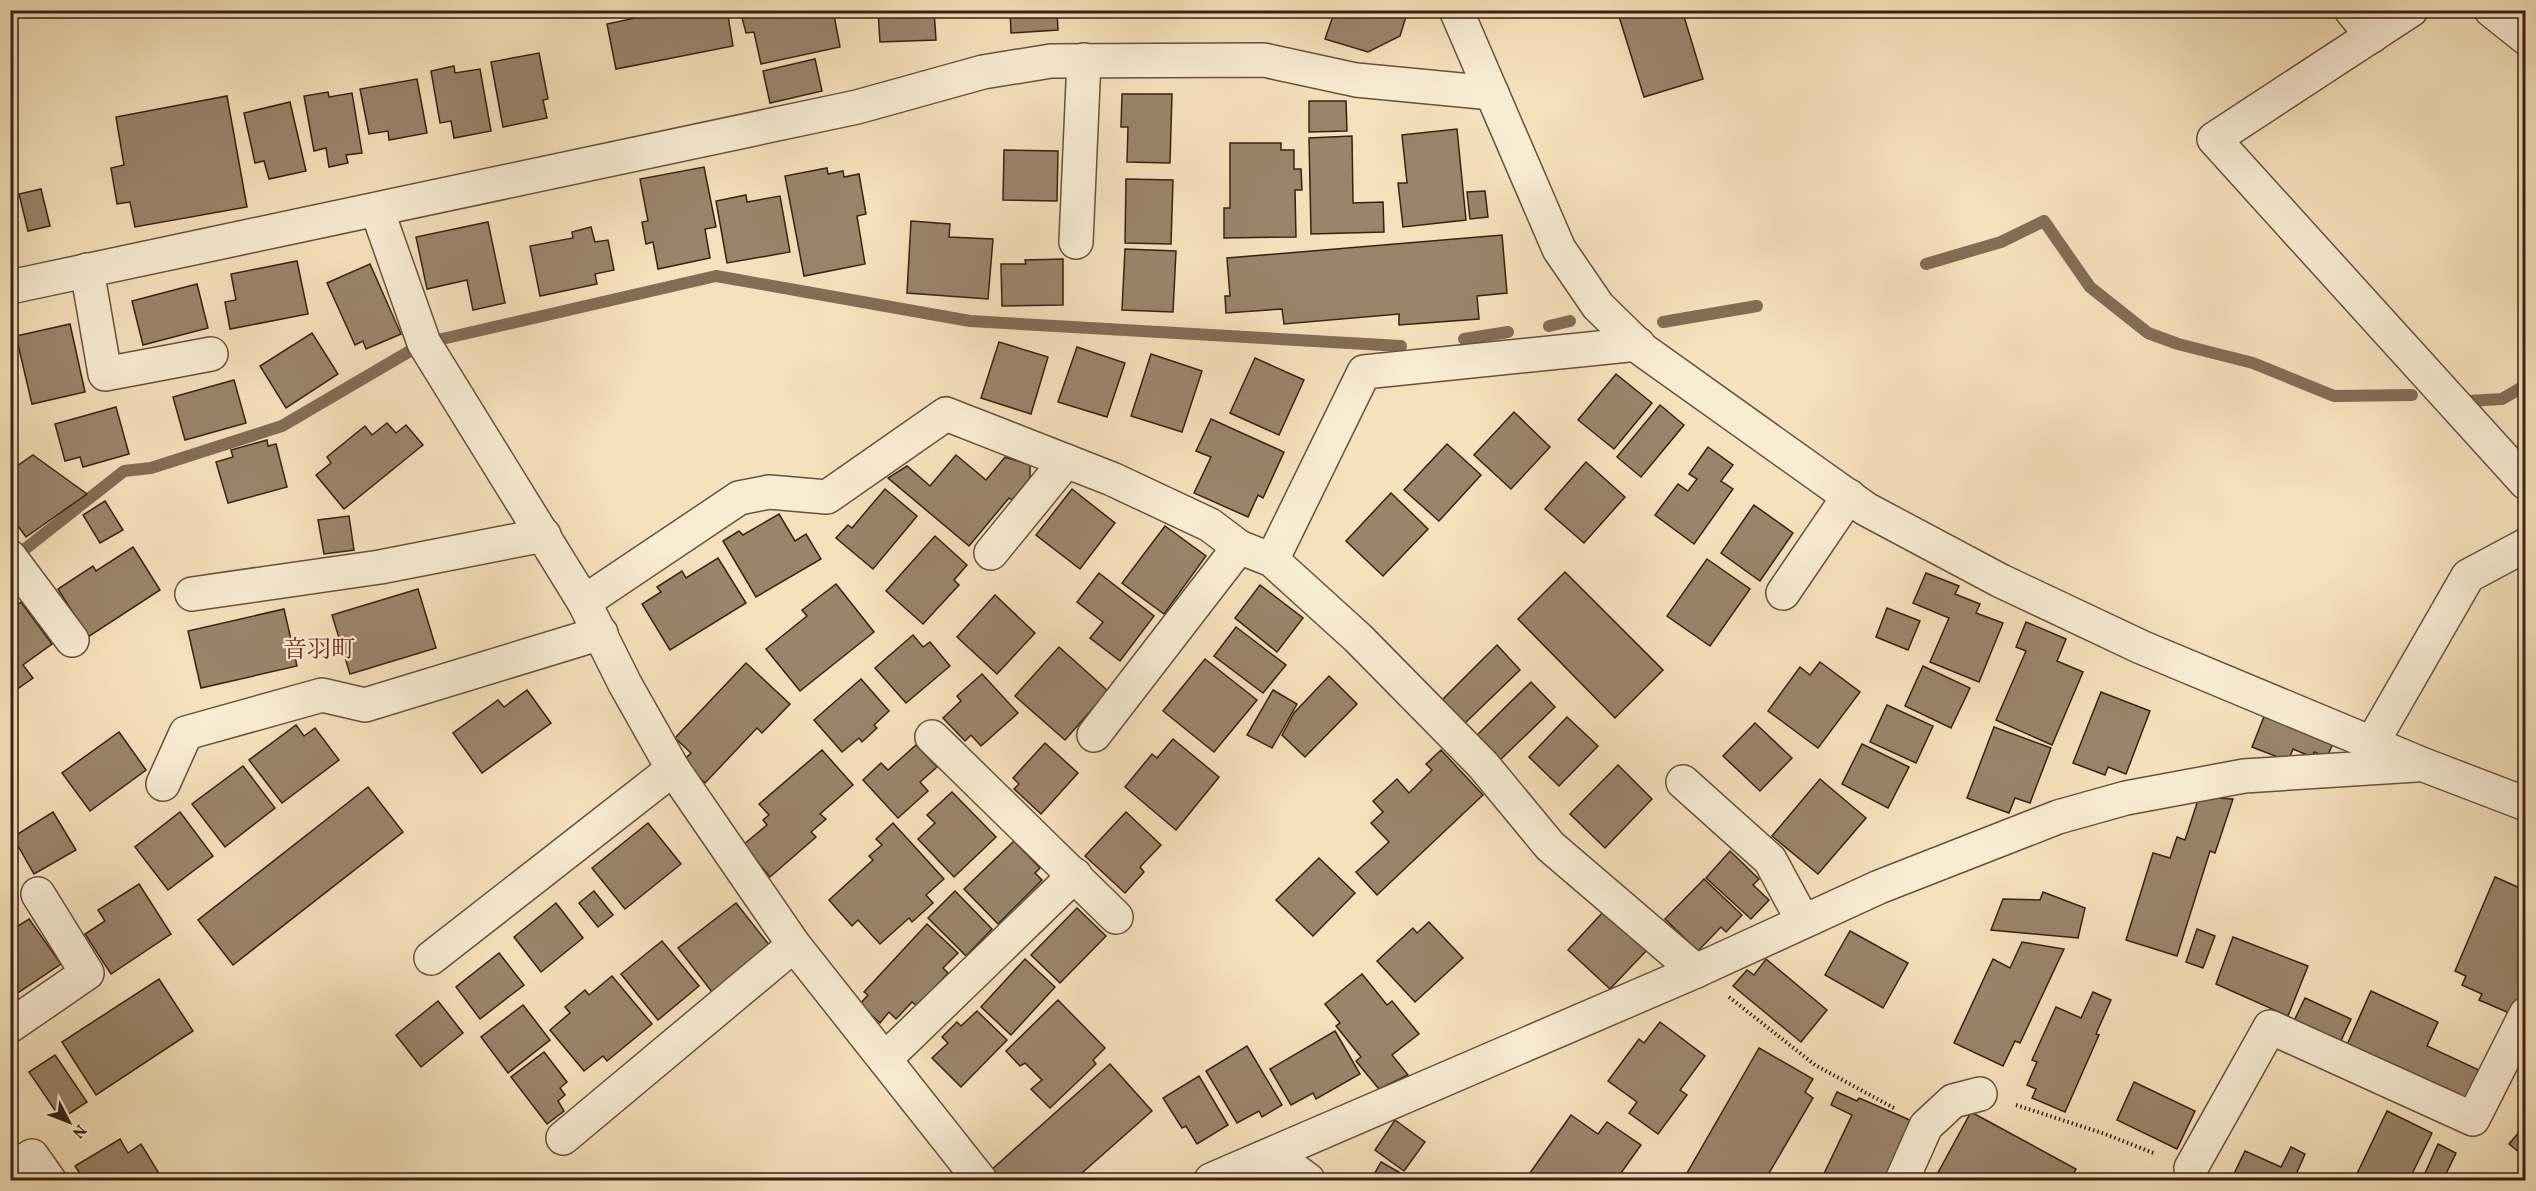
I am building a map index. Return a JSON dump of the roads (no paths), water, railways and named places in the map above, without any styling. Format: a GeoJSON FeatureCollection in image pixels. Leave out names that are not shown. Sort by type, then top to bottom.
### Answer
{"type":"FeatureCollection","features":[{"type":"Feature","properties":{"kind":"street"},"geometry":{"type":"LineString","coordinates":[[1456,10],[1559,249],[1598,306],[1638,344],[1866,508],[2022,592],[2141,647],[2424,765],[2526,804]]}},
{"type":"Feature","properties":{"kind":"street"},"geometry":{"type":"LineString","coordinates":[[2351,10],[2372,36]]}},
{"type":"Feature","properties":{"kind":"street"},"geometry":{"type":"LineString","coordinates":[[2411,10],[2214,138],[2526,483]]}},
{"type":"Feature","properties":{"kind":"street"},"geometry":{"type":"LineString","coordinates":[[2491,10],[2526,38]]}},
{"type":"Feature","properties":{"kind":"street"},"geometry":{"type":"LineString","coordinates":[[10,287],[857,107],[983,72],[1052,60],[1264,60],[1356,80],[1492,93]]}},
{"type":"Feature","properties":{"kind":"street"},"geometry":{"type":"LineString","coordinates":[[1076,242],[1084,60]]}},
{"type":"Feature","properties":{"kind":"street"},"geometry":{"type":"LineString","coordinates":[[377,210],[424,343],[584,602],[625,684],[673,768],[794,945],[980,1180]]}},
{"type":"Feature","properties":{"kind":"street"},"geometry":{"type":"LineString","coordinates":[[87,270],[105,374],[211,354]]}},
{"type":"Feature","properties":{"kind":"street"},"geometry":{"type":"LineString","coordinates":[[1272,560],[1364,372],[1638,344]]}},
{"type":"Feature","properties":{"kind":"street"},"geometry":{"type":"LineString","coordinates":[[584,602],[739,498],[769,492],[827,497],[946,414],[1066,461],[1210,525],[1239,547],[1272,560],[1358,638],[1475,756],[1550,846],[1696,971]]}},
{"type":"Feature","properties":{"kind":"street"},"geometry":{"type":"LineString","coordinates":[[991,553],[1066,461]]}},
{"type":"Feature","properties":{"kind":"street"},"geometry":{"type":"LineString","coordinates":[[1783,593],[1849,496]]}},
{"type":"Feature","properties":{"kind":"street"},"geometry":{"type":"LineString","coordinates":[[192,594],[380,567],[544,535]]}},
{"type":"Feature","properties":{"kind":"street"},"geometry":{"type":"LineString","coordinates":[[2372,743],[2468,576],[2526,545]]}},
{"type":"Feature","properties":{"kind":"street"},"geometry":{"type":"LineString","coordinates":[[1094,735],[1239,547]]}},
{"type":"Feature","properties":{"kind":"street"},"geometry":{"type":"LineString","coordinates":[[10,557],[72,640]]}},
{"type":"Feature","properties":{"kind":"street"},"geometry":{"type":"LineString","coordinates":[[163,784],[186,734],[322,695],[365,705],[601,633]]}},
{"type":"Feature","properties":{"kind":"street"},"geometry":{"type":"LineString","coordinates":[[932,737],[1075,874],[1116,917]]}},
{"type":"Feature","properties":{"kind":"street"},"geometry":{"type":"LineString","coordinates":[[1211,1180],[1696,971],[1879,887],[2058,817],[2126,798],[2244,776],[2424,765]]}},
{"type":"Feature","properties":{"kind":"street"},"geometry":{"type":"LineString","coordinates":[[431,958],[673,768]]}},
{"type":"Feature","properties":{"kind":"street"},"geometry":{"type":"LineString","coordinates":[[1683,782],[1770,860],[1803,921]]}},
{"type":"Feature","properties":{"kind":"street"},"geometry":{"type":"LineString","coordinates":[[885,1059],[1075,874]]}},
{"type":"Feature","properties":{"kind":"street"},"geometry":{"type":"LineString","coordinates":[[10,1026],[87,973],[38,894]]}},
{"type":"Feature","properties":{"kind":"street"},"geometry":{"type":"LineString","coordinates":[[563,1137],[794,945]]}},
{"type":"Feature","properties":{"kind":"street"},"geometry":{"type":"LineString","coordinates":[[2191,1168],[2270,1027],[2473,1119],[2526,1014]]}},
{"type":"Feature","properties":{"kind":"street"},"geometry":{"type":"LineString","coordinates":[[1902,1180],[1926,1126],[1953,1101],[1980,1094]]}},
{"type":"Feature","properties":{"kind":"street"},"geometry":{"type":"LineString","coordinates":[[1273,1154],[1308,1180]]}},
{"type":"Feature","properties":{"kind":"street"},"geometry":{"type":"LineString","coordinates":[[10,1168],[32,1156],[48,1180]]}},
{"type":"Feature","properties":{"kind":"waterway"},"geometry":{"type":"LineString","coordinates":[[1926,264],[2001,242],[2044,221],[2090,287],[2148,333],[2178,344],[2253,363],[2334,396],[2412,395]]}},
{"type":"Feature","properties":{"kind":"waterway"},"geometry":{"type":"LineString","coordinates":[[442,339],[716,276],[970,321],[1401,346]]}},
{"type":"Feature","properties":{"kind":"waterway"},"geometry":{"type":"LineString","coordinates":[[1663,322],[1757,306]]}},
{"type":"Feature","properties":{"kind":"waterway"},"geometry":{"type":"LineString","coordinates":[[1549,326],[1570,321]]}},
{"type":"Feature","properties":{"kind":"waterway"},"geometry":{"type":"LineString","coordinates":[[1464,339],[1508,332]]}},
{"type":"Feature","properties":{"kind":"waterway"},"geometry":{"type":"LineString","coordinates":[[25,549],[124,471],[151,468],[282,426],[410,351]]}},
{"type":"Feature","properties":{"kind":"waterway"},"geometry":{"type":"LineString","coordinates":[[2469,401],[2502,399],[2526,385]]}},
{"type":"Feature","properties":{"kind":"district","name":"音羽町"},"geometry":{"type":"Point","coordinates":[319,649]}}]}
